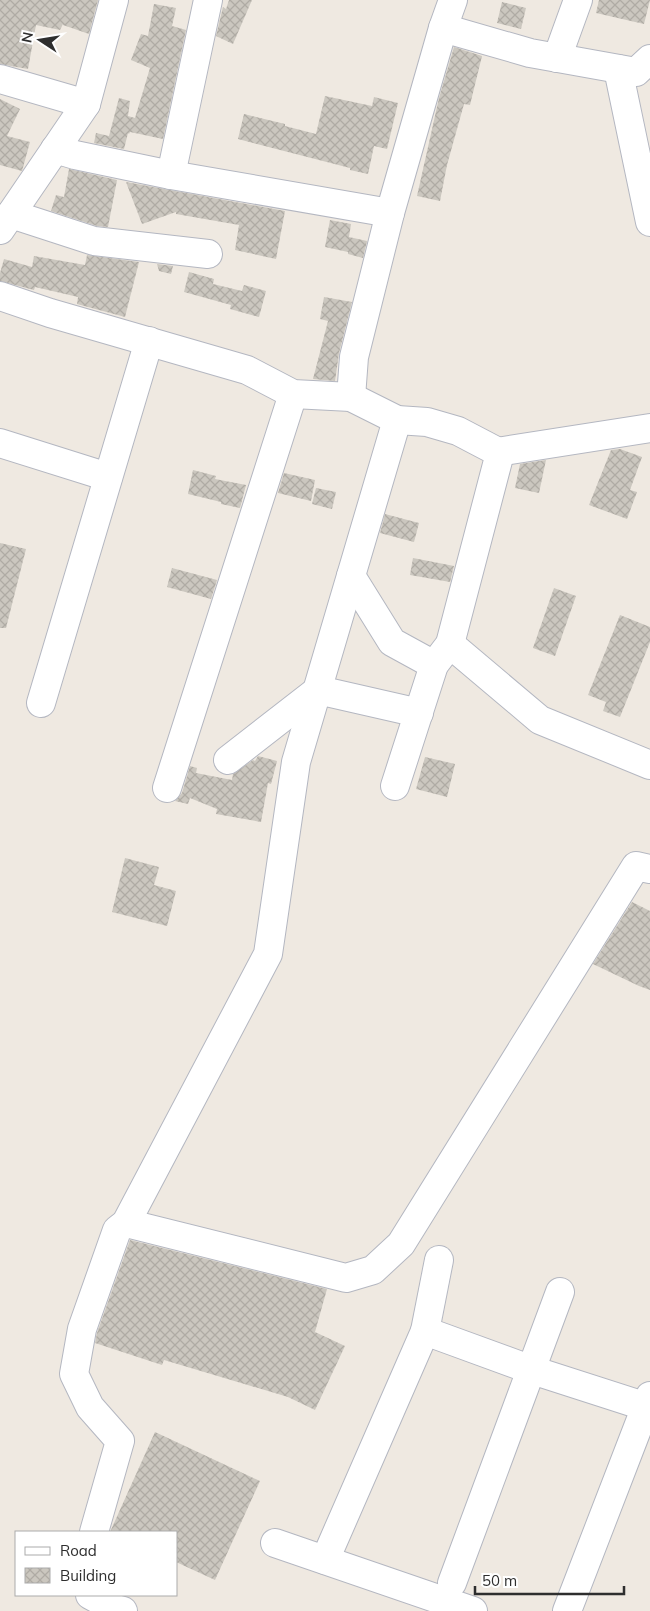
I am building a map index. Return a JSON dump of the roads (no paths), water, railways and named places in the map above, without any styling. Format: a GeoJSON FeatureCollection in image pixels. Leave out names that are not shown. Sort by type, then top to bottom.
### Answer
{"type":"FeatureCollection","features":[{"type":"Feature","properties":{"kind":"street"},"geometry":{"type":"LineString","coordinates":[[114,0],[86,104],[5,222],[94,241],[208,254]]}},
{"type":"Feature","properties":{"kind":"street"},"geometry":{"type":"LineString","coordinates":[[171,175],[208,0]]}},
{"type":"Feature","properties":{"kind":"street"},"geometry":{"type":"LineString","coordinates":[[351,397],[354,357],[390,213],[443,28],[453,0]]}},
{"type":"Feature","properties":{"kind":"street"},"geometry":{"type":"LineString","coordinates":[[558,58],[578,0]]}},
{"type":"Feature","properties":{"kind":"street"},"geometry":{"type":"LineString","coordinates":[[443,28],[530,54],[636,72],[650,59]]}},
{"type":"Feature","properties":{"kind":"street"},"geometry":{"type":"LineString","coordinates":[[618,69],[650,222]]}},
{"type":"Feature","properties":{"kind":"street"},"geometry":{"type":"LineString","coordinates":[[0,79],[86,104]]}},
{"type":"Feature","properties":{"kind":"street"},"geometry":{"type":"LineString","coordinates":[[55,149],[171,175],[390,213]]}},
{"type":"Feature","properties":{"kind":"street"},"geometry":{"type":"LineString","coordinates":[[0,296],[50,313],[247,370],[293,394],[351,397],[397,420],[427,422],[458,431],[500,453],[442,654],[419,713],[395,786]]}},
{"type":"Feature","properties":{"kind":"street"},"geometry":{"type":"LineString","coordinates":[[41,703],[149,341]]}},
{"type":"Feature","properties":{"kind":"street"},"geometry":{"type":"LineString","coordinates":[[167,788],[293,394]]}},
{"type":"Feature","properties":{"kind":"street"},"geometry":{"type":"LineString","coordinates":[[94,1531],[120,1441],[90,1407],[74,1374],[82,1329],[117,1230],[126,1223],[268,954],[296,762],[397,420]]}},
{"type":"Feature","properties":{"kind":"street"},"geometry":{"type":"LineString","coordinates":[[497,452],[650,428]]}},
{"type":"Feature","properties":{"kind":"street"},"geometry":{"type":"LineString","coordinates":[[0,443],[108,477]]}},
{"type":"Feature","properties":{"kind":"street"},"geometry":{"type":"LineString","coordinates":[[351,576],[392,642],[442,654],[540,720],[650,765]]}},
{"type":"Feature","properties":{"kind":"street"},"geometry":{"type":"LineString","coordinates":[[318,690],[419,713]]}},
{"type":"Feature","properties":{"kind":"street"},"geometry":{"type":"LineString","coordinates":[[228,760],[318,690]]}},
{"type":"Feature","properties":{"kind":"street"},"geometry":{"type":"LineString","coordinates":[[126,1223],[346,1278],[373,1270],[401,1244],[636,866],[650,869]]}},
{"type":"Feature","properties":{"kind":"street"},"geometry":{"type":"LineString","coordinates":[[325,1560],[425,1331],[439,1260]]}},
{"type":"Feature","properties":{"kind":"street"},"geometry":{"type":"LineString","coordinates":[[452,1583],[560,1292]]}},
{"type":"Feature","properties":{"kind":"street"},"geometry":{"type":"LineString","coordinates":[[425,1331],[532,1370],[649,1403],[567,1611]]}},
{"type":"Feature","properties":{"kind":"street"},"geometry":{"type":"LineString","coordinates":[[274,1543],[473,1611]]}},
{"type":"Feature","properties":{"kind":"street"},"geometry":{"type":"LineString","coordinates":[[92,1596],[119,1610]]}}]}
